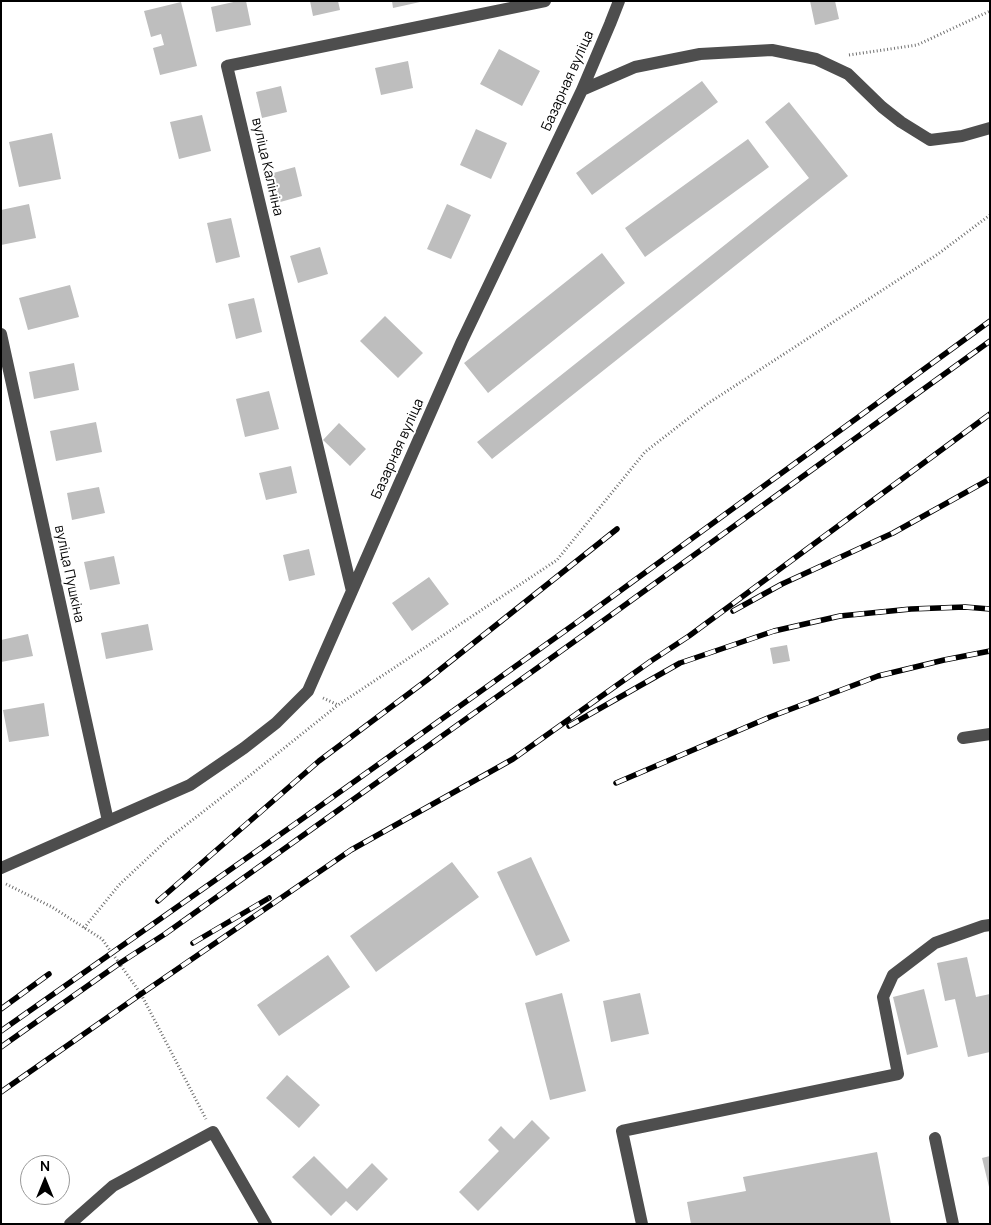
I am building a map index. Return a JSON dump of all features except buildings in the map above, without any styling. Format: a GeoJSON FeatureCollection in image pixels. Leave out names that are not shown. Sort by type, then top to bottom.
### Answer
{"type":"FeatureCollection","features":[{"type":"Feature","properties":{"kind":"street","name":"вуліца Калініна"},"geometry":{"type":"LineString","coordinates":[[352,591],[227,66],[545,1]]}},
{"type":"Feature","properties":{"kind":"street","name":"Базарная вуліца"},"geometry":{"type":"LineString","coordinates":[[1,868],[190,785],[244,748],[276,723],[308,691],[462,341],[582,90],[618,1]]}},
{"type":"Feature","properties":{"kind":"street"},"geometry":{"type":"LineString","coordinates":[[582,90],[635,67],[700,54],[772,50],[816,59],[848,74],[882,107],[901,122],[930,140],[962,136],[990,128]]}},
{"type":"Feature","properties":{"kind":"street","name":"вуліца Пушкіна"},"geometry":{"type":"LineString","coordinates":[[1,334],[108,820]]}},
{"type":"Feature","properties":{"kind":"street"},"geometry":{"type":"LineString","coordinates":[[963,738],[990,734]]}},
{"type":"Feature","properties":{"kind":"street"},"geometry":{"type":"LineString","coordinates":[[642,1224],[622,1131],[898,1074],[884,997],[893,976],[935,943],[983,926],[990,926]]}},
{"type":"Feature","properties":{"kind":"street"},"geometry":{"type":"LineString","coordinates":[[70,1224],[113,1186],[213,1132],[266,1224]]}},
{"type":"Feature","properties":{"kind":"street"},"geometry":{"type":"LineString","coordinates":[[935,1138],[954,1224]]}},
{"type":"Feature","properties":{"kind":"path"},"geometry":{"type":"LineString","coordinates":[[816,59],[917,45],[990,11]]}},
{"type":"Feature","properties":{"kind":"path"},"geometry":{"type":"LineString","coordinates":[[84,928],[119,885],[168,839],[338,705],[557,560],[645,452],[707,404],[938,254],[990,215]]}},
{"type":"Feature","properties":{"kind":"path"},"geometry":{"type":"LineString","coordinates":[[308,691],[338,705]]}},
{"type":"Feature","properties":{"kind":"path"},"geometry":{"type":"LineString","coordinates":[[1,882],[52,907],[102,939],[140,994],[213,1132]]}},
{"type":"Feature","properties":{"kind":"railway"},"geometry":{"type":"LineString","coordinates":[[1,1031],[576,623],[990,321]]}},
{"type":"Feature","properties":{"kind":"railway"},"geometry":{"type":"LineString","coordinates":[[1,1047],[120,963],[165,934],[990,341]]}},
{"type":"Feature","properties":{"kind":"railway"},"geometry":{"type":"LineString","coordinates":[[1,1092],[351,850],[513,759],[689,636],[990,414]]}},
{"type":"Feature","properties":{"kind":"railway"},"geometry":{"type":"LineString","coordinates":[[733,611],[782,584],[893,533],[990,479]]}},
{"type":"Feature","properties":{"kind":"railway"},"geometry":{"type":"LineString","coordinates":[[158,901],[319,761],[427,680],[617,529]]}},
{"type":"Feature","properties":{"kind":"railway"},"geometry":{"type":"LineString","coordinates":[[569,726],[680,663],[774,631],[840,616],[911,609],[965,607],[990,609]]}},
{"type":"Feature","properties":{"kind":"railway"},"geometry":{"type":"LineString","coordinates":[[616,783],[770,717],[878,676],[990,651]]}},
{"type":"Feature","properties":{"kind":"railway"},"geometry":{"type":"LineString","coordinates":[[193,943],[269,898]]}},
{"type":"Feature","properties":{"kind":"railway"},"geometry":{"type":"LineString","coordinates":[[1,1009],[49,974]]}}]}
